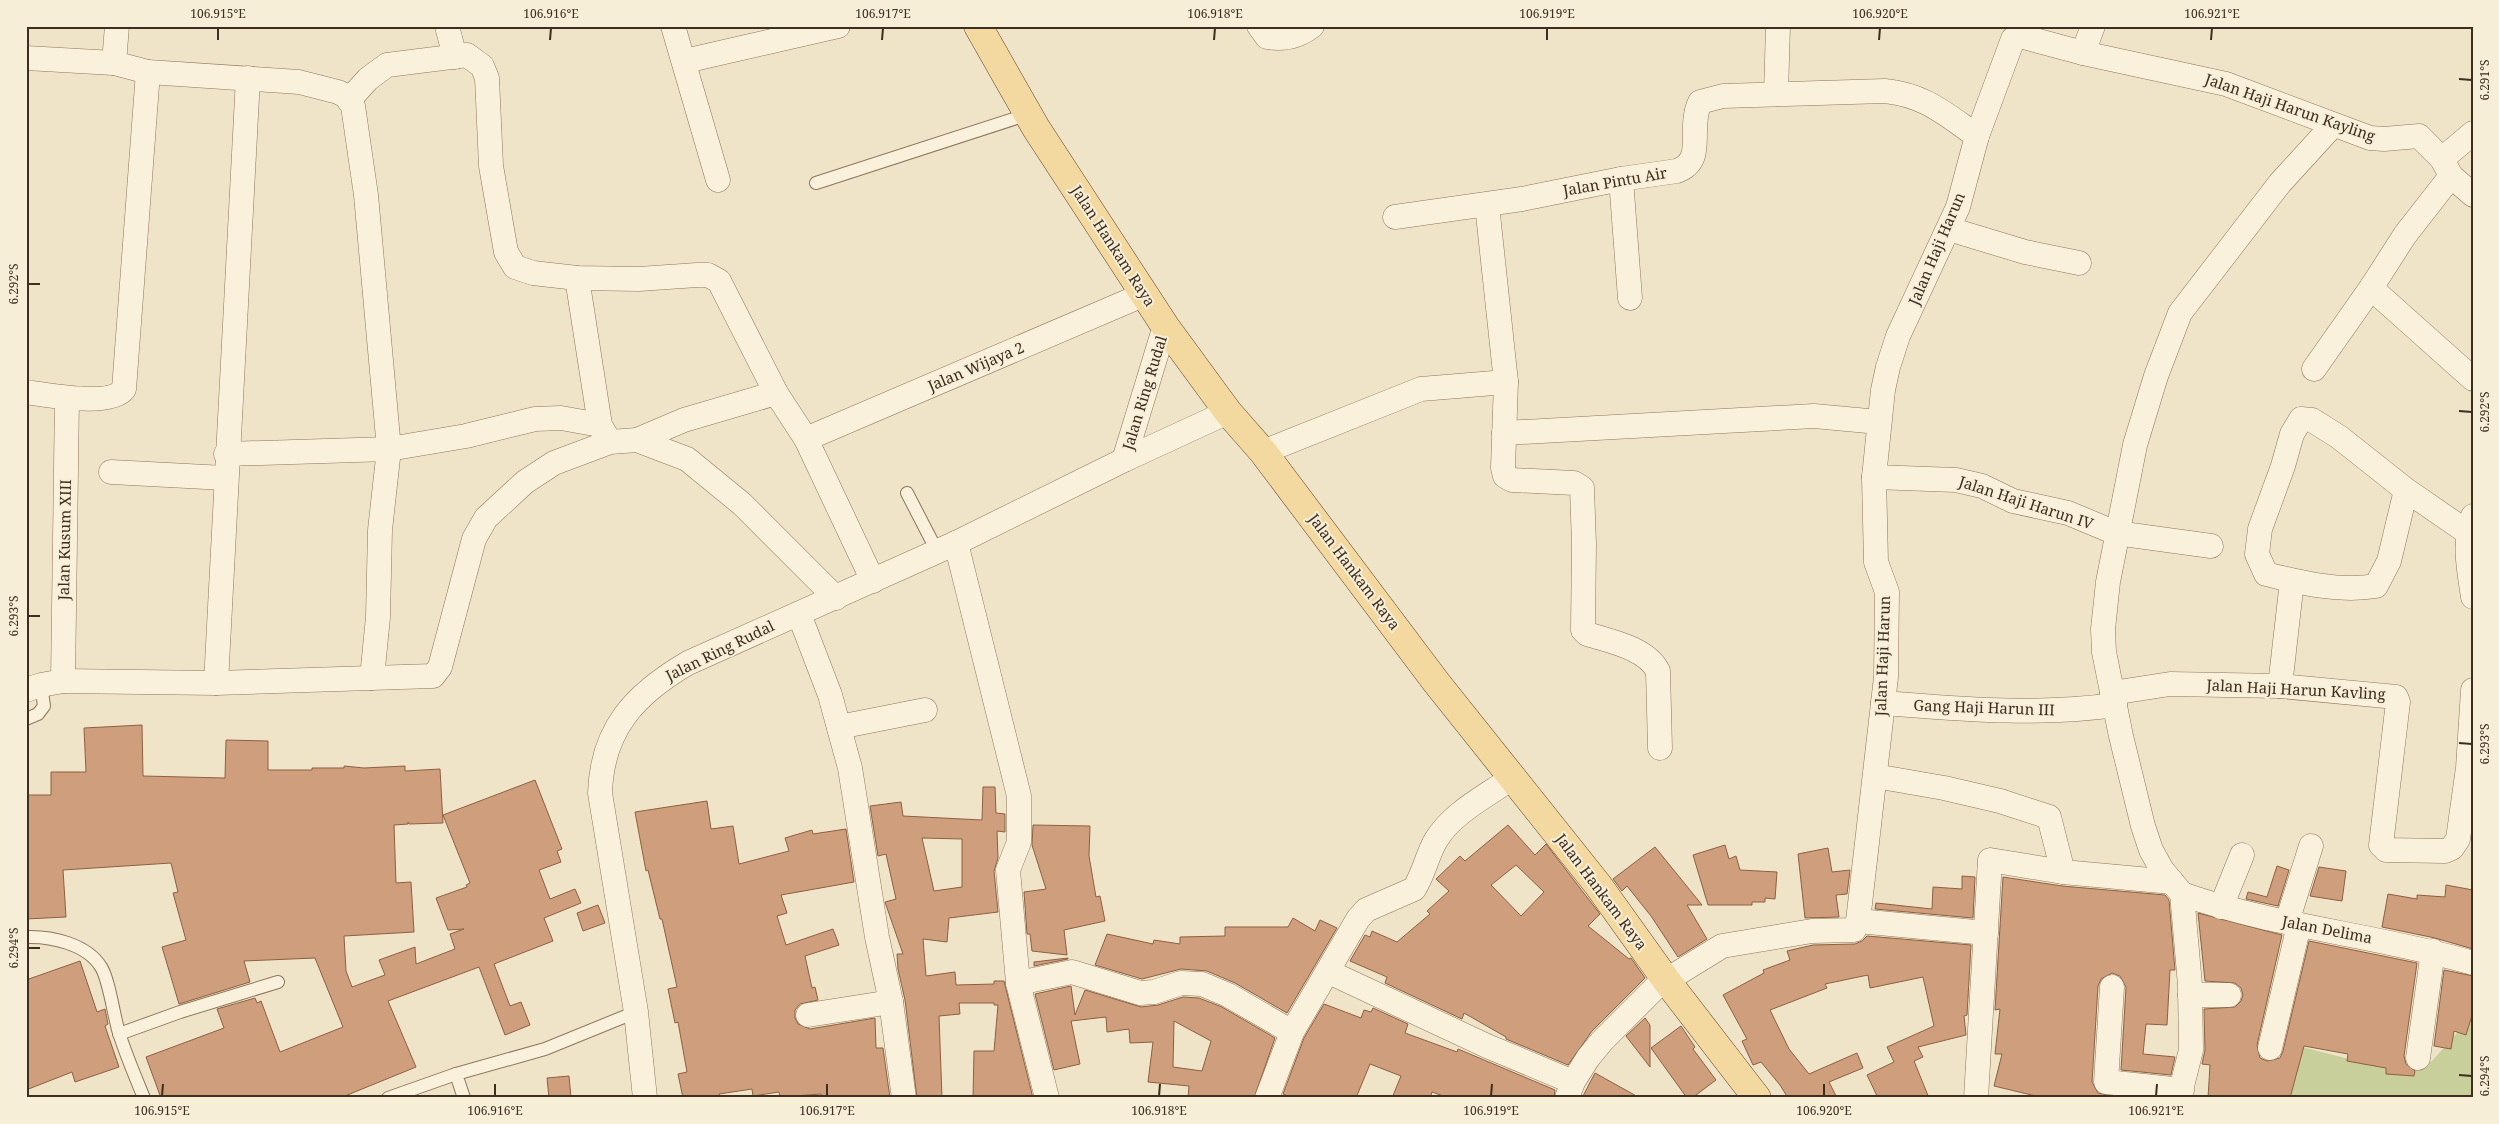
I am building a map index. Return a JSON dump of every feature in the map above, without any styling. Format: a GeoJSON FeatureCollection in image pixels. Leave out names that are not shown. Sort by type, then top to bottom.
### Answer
{"type":"FeatureCollection","features":[{"type":"Feature","properties":{"kind":"main road","name":"Jalan Hankam Raya"},"geometry":{"type":"LineString","coordinates":[[983,27],[1028,114],[1165,326],[1228,412],[1263,452],[1436,682],[1598,885],[1666,980],[1757,1098]]}},
{"type":"Feature","properties":{"kind":"street"},"geometry":{"type":"LineString","coordinates":[[114,63],[118,26]]}},
{"type":"Feature","properties":{"kind":"street"},"geometry":{"type":"LineString","coordinates":[[447,26],[455,57]]}},
{"type":"Feature","properties":{"kind":"street"},"geometry":{"type":"LineString","coordinates":[[674,26],[718,180]]}},
{"type":"Feature","properties":{"kind":"street"},"geometry":{"type":"LineString","coordinates":[[685,61],[838,26]]}},
{"type":"Feature","properties":{"kind":"street"},"geometry":{"type":"LineString","coordinates":[[1259,26],[1267,37],[1280,39],[1291,37],[1312,26]]}},
{"type":"Feature","properties":{"kind":"street"},"geometry":{"type":"LineString","coordinates":[[1776,94],[1778,26]]}},
{"type":"Feature","properties":{"kind":"street"},"geometry":{"type":"LineString","coordinates":[[2083,53],[2093,26]]}},
{"type":"Feature","properties":{"kind":"street","name":"Jalan Haji Harun"},"geometry":{"type":"LineString","coordinates":[[1858,921],[1886,677],[1887,592],[1876,562],[1874,477],[1879,422],[1888,368],[1898,336],[1949,230],[1958,207],[1977,136],[2013,39],[2020,36],[2083,53]]}},
{"type":"Feature","properties":{"kind":"street","name":"Jalan Haji Harun Kayling"},"geometry":{"type":"LineString","coordinates":[[2083,53],[2226,84],[2333,126],[2370,138],[2384,139],[2419,136],[2473,195]]}},
{"type":"Feature","properties":{"kind":"street"},"geometry":{"type":"LineString","coordinates":[[349,100],[368,79],[387,65],[467,55],[482,66],[487,78],[491,166],[506,252],[515,267],[522,270],[577,278],[639,279],[698,274],[714,277],[726,291],[776,393],[806,439],[873,581]]}},
{"type":"Feature","properties":{"kind":"street"},"geometry":{"type":"LineString","coordinates":[[26,58],[114,63],[148,72],[299,82],[338,92],[349,100],[355,113],[366,195],[389,449],[380,530],[378,617],[372,678]]}},
{"type":"Feature","properties":{"kind":"street"},"geometry":{"type":"LineString","coordinates":[[26,392],[67,398],[110,398],[117,396],[124,389],[148,72]]}},
{"type":"Feature","properties":{"kind":"street"},"geometry":{"type":"LineString","coordinates":[[216,683],[226,454],[231,402],[248,78]]}},
{"type":"Feature","properties":{"kind":"street","name":"Jalan Pintu Air"},"geometry":{"type":"LineString","coordinates":[[1395,217],[1487,205],[1677,171],[1690,163],[1694,157],[1694,124],[1700,102],[1723,96],[1885,91],[1903,93],[1921,98],[1977,136]]}},
{"type":"Feature","properties":{"kind":"street"},"geometry":{"type":"LineString","coordinates":[[2112,987],[2106,1082],[2181,1094],[2191,1050],[2190,995],[2177,888],[2155,856],[2143,826],[2104,652],[2103,630],[2116,533],[2135,446],[2147,403],[2180,313],[2280,183],[2333,126]]}},
{"type":"Feature","properties":{"kind":"street"},"geometry":{"type":"LineString","coordinates":[[2314,369],[2371,288],[2447,168],[2473,133]]}},
{"type":"Feature","properties":{"kind":"street"},"geometry":{"type":"LineString","coordinates":[[1621,180],[1630,298]]}},
{"type":"Feature","properties":{"kind":"street"},"geometry":{"type":"LineString","coordinates":[[1487,205],[1506,382],[1503,468],[1505,476],[1512,480],[1574,482],[1582,488],[1584,544],[1583,630],[1587,634],[1644,655],[1654,664],[1658,671],[1660,748]]}},
{"type":"Feature","properties":{"kind":"street"},"geometry":{"type":"LineString","coordinates":[[1949,230],[2026,252],[2079,263]]}},
{"type":"Feature","properties":{"kind":"street"},"geometry":{"type":"LineString","coordinates":[[577,278],[605,433]]}},
{"type":"Feature","properties":{"kind":"street"},"geometry":{"type":"LineString","coordinates":[[2371,288],[2473,379]]}},
{"type":"Feature","properties":{"kind":"street","name":"Jalan Wijaya 2"},"geometry":{"type":"LineString","coordinates":[[806,439],[1145,294]]}},
{"type":"Feature","properties":{"kind":"street","name":"Jalan Ring Rudal"},"geometry":{"type":"LineString","coordinates":[[1124,460],[1165,326]]}},
{"type":"Feature","properties":{"kind":"street"},"geometry":{"type":"LineString","coordinates":[[1263,452],[1421,389],[1506,382]]}},
{"type":"Feature","properties":{"kind":"street"},"geometry":{"type":"LineString","coordinates":[[637,440],[684,420],[776,393]]}},
{"type":"Feature","properties":{"kind":"street","name":"Jalan Kusum XIII"},"geometry":{"type":"LineString","coordinates":[[39,683],[67,398]]}},
{"type":"Feature","properties":{"kind":"street","name":"Jalan Ring Rudal"},"geometry":{"type":"LineString","coordinates":[[645,1098],[636,1012],[600,793],[602,761],[616,727],[641,698],[661,679],[688,663],[873,581],[1228,412]]}},
{"type":"Feature","properties":{"kind":"street"},"geometry":{"type":"LineString","coordinates":[[1504,433],[1814,416],[1879,422]]}},
{"type":"Feature","properties":{"kind":"street"},"geometry":{"type":"LineString","coordinates":[[226,454],[389,449],[466,436],[535,419],[561,418],[605,433],[637,440],[687,459],[742,504],[836,598]]}},
{"type":"Feature","properties":{"kind":"street"},"geometry":{"type":"LineString","coordinates":[[2406,490],[2389,561],[2376,586],[2353,590],[2292,581],[2266,574],[2256,554],[2260,530],[2284,466],[2292,434],[2301,419],[2312,420],[2339,437],[2406,490],[2470,524],[2468,561],[2473,597]]}},
{"type":"Feature","properties":{"kind":"street"},"geometry":{"type":"LineString","coordinates":[[39,683],[216,683],[424,678],[436,672],[452,625],[474,539],[486,518],[525,482],[605,433]]}},
{"type":"Feature","properties":{"kind":"street"},"geometry":{"type":"LineString","coordinates":[[111,472],[225,478]]}},
{"type":"Feature","properties":{"kind":"street","name":"Jalan Haji Harun IV"},"geometry":{"type":"LineString","coordinates":[[1874,477],[1956,480],[1982,486],[2014,500],[2068,513],[2116,533],[2211,546]]}},
{"type":"Feature","properties":{"kind":"street"},"geometry":{"type":"LineString","coordinates":[[946,547],[1019,796],[1019,842],[1008,870],[1018,983],[1047,1098]]}},
{"type":"Feature","properties":{"kind":"street"},"geometry":{"type":"LineString","coordinates":[[2280,686],[2292,581]]}},
{"type":"Feature","properties":{"kind":"street"},"geometry":{"type":"LineString","coordinates":[[799,614],[830,695],[850,768],[877,938],[891,1002],[904,1098]]}},
{"type":"Feature","properties":{"kind":"street","name":"Jalan Haji Harun Kavling"},"geometry":{"type":"LineString","coordinates":[[2113,699],[2170,684],[2280,686],[2396,697],[2398,702],[2381,845],[2386,850],[2445,851],[2452,848],[2458,839],[2468,768],[2473,690]]}},
{"type":"Feature","properties":{"kind":"street","name":"Gang Haji Harun III"},"geometry":{"type":"LineString","coordinates":[[1883,703],[2010,712],[2071,711],[2113,699]]}},
{"type":"Feature","properties":{"kind":"street"},"geometry":{"type":"LineString","coordinates":[[839,727],[925,710]]}},
{"type":"Feature","properties":{"kind":"street"},"geometry":{"type":"LineString","coordinates":[[1875,776],[1944,788],[2000,801],[2049,817],[2063,872]]}},
{"type":"Feature","properties":{"kind":"street"},"geometry":{"type":"LineString","coordinates":[[1267,1098],[1292,1032],[1329,972],[1358,919],[1366,910],[1414,889],[1435,841],[1445,828],[1454,818],[1513,777]]}},
{"type":"Feature","properties":{"kind":"street"},"geometry":{"type":"LineString","coordinates":[[2270,1048],[2293,923],[2311,846]]}},
{"type":"Feature","properties":{"kind":"street"},"geometry":{"type":"LineString","coordinates":[[2222,907],[2242,855]]}},
{"type":"Feature","properties":{"kind":"street","name":"Jalan Delima"},"geometry":{"type":"LineString","coordinates":[[1986,933],[1990,860],[2177,888],[2222,907],[2434,951],[2473,963]]}},
{"type":"Feature","properties":{"kind":"street"},"geometry":{"type":"LineString","coordinates":[[1329,972],[1487,1046],[1570,1090],[1602,1041],[1657,986],[1722,946],[1812,931],[1854,930],[1858,921],[1986,933],[1976,1098]]}},
{"type":"Feature","properties":{"kind":"street"},"geometry":{"type":"LineString","coordinates":[[2418,1058],[2434,951]]}},
{"type":"Feature","properties":{"kind":"street"},"geometry":{"type":"LineString","coordinates":[[1018,983],[1072,972],[1140,993],[1154,992],[1181,983],[1202,984],[1228,995],[1292,1032]]}},
{"type":"Feature","properties":{"kind":"street"},"geometry":{"type":"LineString","coordinates":[[2190,995],[2229,995]]}},
{"type":"Feature","properties":{"kind":"street"},"geometry":{"type":"LineString","coordinates":[[808,1015],[891,1002]]}},
{"type":"Feature","properties":{"kind":"lane"},"geometry":{"type":"LineString","coordinates":[[816,183],[1028,114]]}},
{"type":"Feature","properties":{"kind":"lane"},"geometry":{"type":"LineString","coordinates":[[907,493],[946,547]]}},
{"type":"Feature","properties":{"kind":"lane"},"geometry":{"type":"LineString","coordinates":[[26,719],[38,714],[44,706],[39,683]]}},
{"type":"Feature","properties":{"kind":"lane"},"geometry":{"type":"LineString","coordinates":[[26,937],[38,937],[74,945],[87,952],[102,967],[119,1034],[144,1098]]}},
{"type":"Feature","properties":{"kind":"lane"},"geometry":{"type":"LineString","coordinates":[[119,1034],[180,1012],[278,982]]}},
{"type":"Feature","properties":{"kind":"lane"},"geometry":{"type":"LineString","coordinates":[[388,1098],[456,1074],[545,1049],[636,1012]]}},
{"type":"Feature","properties":{"kind":"lane"},"geometry":{"type":"LineString","coordinates":[[456,1074],[464,1098]]}},
{"type":"Feature","properties":{"kind":"green space"},"geometry":{"type":"Polygon","coordinates":[[[2473,1015],[2473,1098],[2289,1098],[2302,1047],[2405,1073],[2432,1061],[2473,1015]]]}},
{"type":"Feature","properties":{"kind":"building"},"geometry":{"type":"Polygon","coordinates":[[[142,725],[143,776],[225,778],[226,740],[268,741],[268,770],[312,770],[312,768],[344,768],[344,766],[364,768],[405,766],[405,771],[440,769],[443,823],[409,824],[408,822],[408,824],[394,825],[396,883],[411,882],[414,932],[344,936],[346,971],[352,987],[385,975],[379,960],[415,947],[416,964],[455,949],[450,934],[464,929],[448,930],[436,898],[467,887],[466,885],[470,883],[443,815],[535,780],[562,849],[557,851],[561,862],[539,870],[550,899],[575,889],[581,903],[544,918],[553,941],[494,964],[510,1006],[521,1002],[530,1025],[505,1035],[479,967],[388,1001],[416,1067],[340,1098],[161,1098],[146,1057],[224,1028],[217,1009],[255,998],[257,1003],[261,1001],[280,1052],[343,1027],[315,958],[244,961],[250,982],[179,1004],[162,947],[186,940],[173,893],[178,892],[171,863],[63,870],[66,917],[26,919],[27,795],[51,795],[51,772],[86,772],[84,728],[142,725]]]}},
{"type":"Feature","properties":{"kind":"building"},"geometry":{"type":"Polygon","coordinates":[[[983,787],[995,787],[996,813],[1005,814],[1005,832],[997,831],[998,858],[994,871],[998,912],[949,918],[947,942],[923,939],[926,976],[955,972],[956,985],[994,984],[994,981],[1004,981],[1033,1098],[973,1098],[974,1051],[994,1051],[998,1005],[994,1005],[994,1003],[959,1003],[960,1014],[939,1016],[942,1098],[917,1098],[905,1000],[898,969],[897,954],[903,954],[885,902],[896,899],[886,854],[878,856],[870,806],[901,802],[903,816],[982,820],[983,787]],[[922,838],[934,891],[962,887],[962,839],[922,838]]]}},
{"type":"Feature","properties":{"kind":"building"},"geometry":{"type":"Polygon","coordinates":[[[707,801],[711,829],[733,826],[739,864],[789,851],[785,838],[812,830],[813,834],[846,829],[854,882],[781,895],[787,913],[777,916],[786,945],[833,929],[839,945],[805,956],[812,988],[815,987],[818,1000],[800,1004],[795,1010],[795,1018],[798,1024],[810,1029],[875,1018],[876,1048],[883,1048],[890,1098],[822,1098],[821,1094],[780,1097],[779,1092],[753,1096],[752,1089],[719,1094],[720,1098],[683,1098],[678,1074],[687,1072],[678,1022],[675,1023],[668,989],[677,987],[662,919],[660,919],[648,870],[646,871],[635,812],[707,801]]]}},
{"type":"Feature","properties":{"kind":"building"},"geometry":{"type":"Polygon","coordinates":[[[1033,825],[1090,826],[1089,856],[1096,897],[1100,896],[1105,921],[1064,930],[1067,955],[1032,951],[1030,934],[1027,934],[1024,892],[1046,889],[1032,845],[1033,825]]]}},
{"type":"Feature","properties":{"kind":"building"},"geometry":{"type":"Polygon","coordinates":[[[1508,825],[1535,855],[1546,844],[1600,914],[1588,926],[1629,959],[1631,958],[1645,978],[1592,1031],[1568,1065],[1506,1039],[1506,1037],[1464,1013],[1462,1019],[1385,983],[1387,977],[1350,961],[1365,935],[1370,937],[1372,931],[1397,942],[1430,914],[1427,911],[1449,891],[1436,879],[1460,856],[1465,861],[1508,825]],[[1516,865],[1491,885],[1521,916],[1544,892],[1516,865]]]}},
{"type":"Feature","properties":{"kind":"building"},"geometry":{"type":"Polygon","coordinates":[[[1725,845],[1729,859],[1736,856],[1740,870],[1777,872],[1775,899],[1765,898],[1765,902],[1752,902],[1752,905],[1708,905],[1693,855],[1725,845]]]}},
{"type":"Feature","properties":{"kind":"building"},"geometry":{"type":"Polygon","coordinates":[[[1655,847],[1702,905],[1687,905],[1707,939],[1678,957],[1651,916],[1627,886],[1622,891],[1613,879],[1655,847]]]}},
{"type":"Feature","properties":{"kind":"building"},"geometry":{"type":"Polygon","coordinates":[[[1828,848],[1832,872],[1850,870],[1847,894],[1836,895],[1839,917],[1805,918],[1798,854],[1828,848]]]}},
{"type":"Feature","properties":{"kind":"building"},"geometry":{"type":"Polygon","coordinates":[[[2277,866],[2289,870],[2278,906],[2246,899],[2248,892],[2267,897],[2277,866]]]}},
{"type":"Feature","properties":{"kind":"building"},"geometry":{"type":"Polygon","coordinates":[[[2319,867],[2346,871],[2342,901],[2310,896],[2319,867]]]}},
{"type":"Feature","properties":{"kind":"building"},"geometry":{"type":"Polygon","coordinates":[[[1962,876],[1975,877],[1973,918],[1875,909],[1876,903],[1932,909],[1933,887],[1962,889],[1962,876]]]}},
{"type":"Feature","properties":{"kind":"building"},"geometry":{"type":"Polygon","coordinates":[[[2003,877],[2062,886],[2165,895],[2169,900],[2175,970],[2170,970],[2167,1025],[2146,1024],[2143,1054],[2175,1057],[2171,1075],[2121,1070],[2126,987],[2120,976],[2112,973],[2101,979],[2098,986],[2092,1082],[2098,1093],[2124,1098],[2044,1098],[1994,1086],[2002,1054],[1995,1054],[2000,1009],[1995,1010],[2003,877]]]}},
{"type":"Feature","properties":{"kind":"building"},"geometry":{"type":"Polygon","coordinates":[[[2446,885],[2473,890],[2473,949],[2435,938],[2382,927],[2388,894],[2417,899],[2417,895],[2445,897],[2446,885]]]}},
{"type":"Feature","properties":{"kind":"building"},"geometry":{"type":"Polygon","coordinates":[[[598,905],[605,923],[583,931],[577,913],[598,905]]]}},
{"type":"Feature","properties":{"kind":"building"},"geometry":{"type":"Polygon","coordinates":[[[2198,913],[2282,935],[2257,1045],[2260,1058],[2267,1061],[2280,1058],[2283,1051],[2309,941],[2417,963],[2404,1056],[2406,1064],[2415,1071],[2414,1076],[2386,1074],[2386,1068],[2347,1061],[2348,1054],[2304,1046],[2290,1098],[2208,1098],[2210,1065],[2202,1064],[2205,1050],[2204,1009],[2235,1007],[2241,1001],[2243,995],[2241,988],[2235,983],[2205,981],[2198,913]]]}},
{"type":"Feature","properties":{"kind":"building"},"geometry":{"type":"Polygon","coordinates":[[[1293,918],[1315,931],[1320,920],[1337,928],[1287,1013],[1235,983],[1207,971],[1181,969],[1142,979],[1095,965],[1107,934],[1153,944],[1154,940],[1180,944],[1180,937],[1225,936],[1225,927],[1288,927],[1293,918]]]}},
{"type":"Feature","properties":{"kind":"building"},"geometry":{"type":"Polygon","coordinates":[[[1867,936],[1971,945],[1967,1015],[1964,1016],[1966,1035],[1918,1047],[1923,1057],[1914,1061],[1929,1098],[1878,1098],[1867,1075],[1894,1062],[1887,1047],[1934,1026],[1923,977],[1870,988],[1868,975],[1825,984],[1827,988],[1770,1010],[1789,1049],[1809,1074],[1857,1053],[1863,1068],[1829,1082],[1837,1098],[1788,1098],[1761,1062],[1753,1065],[1742,1041],[1747,1039],[1723,995],[1764,973],[1763,970],[1790,960],[1787,951],[1813,945],[1855,944],[1867,936]]]}},
{"type":"Feature","properties":{"kind":"building"},"geometry":{"type":"Polygon","coordinates":[[[1068,959],[1034,966],[1034,962],[1068,959]]]}},
{"type":"Feature","properties":{"kind":"building"},"geometry":{"type":"Polygon","coordinates":[[[80,961],[97,1012],[105,1009],[108,1024],[105,1026],[119,1067],[75,1082],[72,1072],[26,1090],[26,980],[80,961]]]}},
{"type":"Feature","properties":{"kind":"building"},"geometry":{"type":"Polygon","coordinates":[[[2444,970],[2473,976],[2473,1012],[2466,1035],[2454,1031],[2451,1049],[2434,1046],[2444,970]]]}},
{"type":"Feature","properties":{"kind":"building"},"geometry":{"type":"Polygon","coordinates":[[[1071,986],[1075,1015],[1085,990],[1141,1007],[1158,1005],[1183,997],[1199,998],[1222,1007],[1275,1038],[1254,1098],[1188,1098],[1189,1086],[1148,1082],[1153,1042],[1130,1043],[1129,1029],[1107,1032],[1106,1017],[1071,1021],[1080,1064],[1054,1070],[1035,994],[1071,986]],[[1174,1021],[1173,1067],[1202,1071],[1211,1041],[1174,1021]]]}},
{"type":"Feature","properties":{"kind":"building"},"geometry":{"type":"Polygon","coordinates":[[[1324,1004],[1361,1018],[1364,1010],[1371,1012],[1373,1008],[1408,1024],[1405,1033],[1457,1052],[1458,1049],[1555,1090],[1554,1098],[1449,1098],[1432,1092],[1430,1098],[1392,1098],[1401,1076],[1370,1064],[1356,1098],[1292,1098],[1283,1094],[1304,1038],[1324,1004]]]}},
{"type":"Feature","properties":{"kind":"building"},"geometry":{"type":"Polygon","coordinates":[[[1645,1018],[1650,1025],[1650,1067],[1626,1036],[1645,1018]]]}},
{"type":"Feature","properties":{"kind":"building"},"geometry":{"type":"Polygon","coordinates":[[[1681,1026],[1695,1047],[1693,1049],[1716,1080],[1692,1098],[1687,1098],[1651,1048],[1681,1026]]]}},
{"type":"Feature","properties":{"kind":"building"},"geometry":{"type":"Polygon","coordinates":[[[1595,1073],[1640,1098],[1582,1098],[1595,1073]]]}},
{"type":"Feature","properties":{"kind":"building"},"geometry":{"type":"Polygon","coordinates":[[[569,1076],[571,1098],[549,1098],[547,1078],[569,1076]]]}}]}
